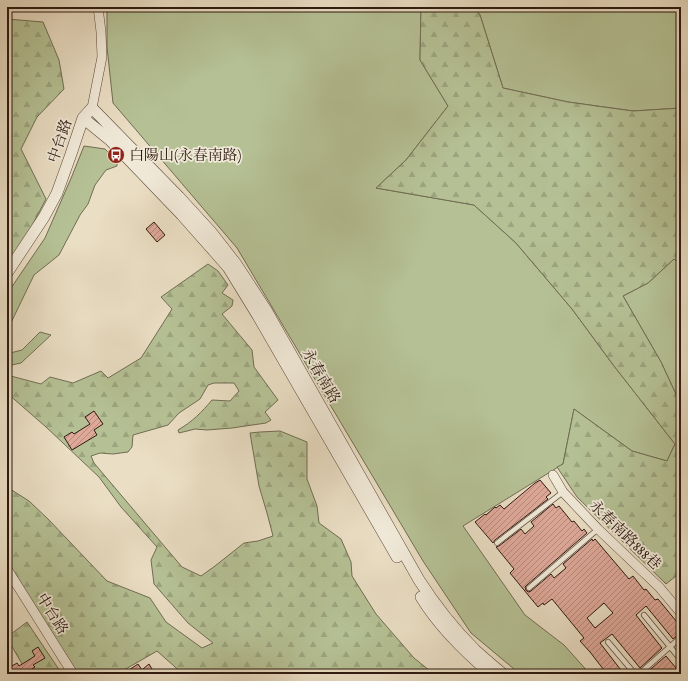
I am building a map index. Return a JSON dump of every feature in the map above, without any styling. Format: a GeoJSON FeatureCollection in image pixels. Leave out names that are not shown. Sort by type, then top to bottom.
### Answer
{"type":"FeatureCollection","features":[{"type":"Feature","properties":{"kind":"street","name":"中台路"},"geometry":{"type":"LineString","coordinates":[[7,273],[44,217],[57,192],[72,154],[83,118],[92,108],[102,58],[98,7]]}},
{"type":"Feature","properties":{"kind":"street","name":"永春南路"},"geometry":{"type":"LineString","coordinates":[[92,108],[179,197],[211,232],[236,264],[262,313],[427,600],[457,631],[491,674]]}},
{"type":"Feature","properties":{"kind":"street","name":"永春南路"},"geometry":{"type":"LineString","coordinates":[[83,118],[110,140],[182,214],[228,267],[262,313]]}},
{"type":"Feature","properties":{"kind":"street","name":"永春南路888巷"},"geometry":{"type":"LineString","coordinates":[[553,475],[563,492],[598,530],[659,587],[681,613]]}},
{"type":"Feature","properties":{"kind":"street","name":"中台路"},"geometry":{"type":"LineString","coordinates":[[7,569],[72,674]]}},
{"type":"Feature","properties":{"kind":"street","name":"永春南路"},"geometry":{"type":"LineString","coordinates":[[473,653],[503,674]]}},
{"type":"Feature","properties":{"kind":"lane"},"geometry":{"type":"LineString","coordinates":[[497,543],[563,492]]}},
{"type":"Feature","properties":{"kind":"lane"},"geometry":{"type":"LineString","coordinates":[[529,588],[598,530]]}},
{"type":"Feature","properties":{"kind":"lane"},"geometry":{"type":"LineString","coordinates":[[644,616],[681,660]]}},
{"type":"Feature","properties":{"kind":"lane"},"geometry":{"type":"LineString","coordinates":[[639,674],[681,637]]}},
{"type":"Feature","properties":{"kind":"lane"},"geometry":{"type":"LineString","coordinates":[[608,642],[635,674]]}},
{"type":"Feature","properties":{"kind":"green space"},"geometry":{"type":"Polygon","coordinates":[[[107,7],[421,7],[420,60],[448,106],[406,160],[376,188],[474,205],[516,243],[572,309],[675,444],[667,461],[632,451],[574,409],[563,464],[463,526],[525,615],[564,645],[590,674],[520,674],[471,633],[423,561],[237,248],[113,103],[107,47],[107,7]]]}},
{"type":"Feature","properties":{"kind":"green space"},"geometry":{"type":"Polygon","coordinates":[[[421,7],[474,7],[480,15],[503,88],[568,102],[633,111],[681,108],[681,265],[674,259],[648,283],[623,296],[661,362],[681,405],[681,572],[666,584],[577,497],[557,467],[563,464],[574,409],[632,451],[667,461],[675,444],[572,309],[516,243],[474,205],[376,188],[406,160],[448,106],[420,60],[421,7]]]}},
{"type":"Feature","properties":{"kind":"green space"},"geometry":{"type":"Polygon","coordinates":[[[474,7],[681,7],[681,108],[633,111],[568,102],[503,88],[480,15],[474,7]]]}},
{"type":"Feature","properties":{"kind":"green space"},"geometry":{"type":"Polygon","coordinates":[[[7,19],[43,22],[59,60],[64,89],[37,117],[21,149],[46,199],[19,250],[7,260],[7,19]]]}},
{"type":"Feature","properties":{"kind":"green space"},"geometry":{"type":"Polygon","coordinates":[[[84,146],[105,149],[117,161],[117,166],[106,170],[95,185],[88,204],[80,215],[59,255],[34,275],[7,331],[7,294],[45,238],[84,146]]]}},
{"type":"Feature","properties":{"kind":"green space"},"geometry":{"type":"Polygon","coordinates":[[[674,259],[681,265],[681,405],[661,362],[623,296],[648,283],[674,259]]]}},
{"type":"Feature","properties":{"kind":"green space"},"geometry":{"type":"Polygon","coordinates":[[[208,264],[218,271],[228,285],[222,293],[233,300],[232,306],[222,314],[252,350],[254,367],[278,400],[265,412],[271,420],[266,423],[232,428],[207,430],[195,429],[179,433],[178,430],[188,424],[212,400],[230,401],[239,391],[234,383],[214,383],[208,385],[200,399],[179,413],[168,425],[133,435],[132,447],[128,452],[113,454],[100,453],[91,456],[94,463],[182,567],[201,576],[244,543],[258,541],[273,536],[259,486],[250,433],[280,431],[307,442],[307,479],[317,506],[319,523],[341,539],[351,562],[352,576],[376,614],[414,658],[434,674],[183,674],[157,651],[117,674],[76,674],[7,565],[7,487],[29,501],[107,581],[150,598],[166,622],[202,648],[213,643],[188,623],[154,584],[151,560],[157,547],[121,507],[99,477],[7,393],[7,375],[41,384],[50,377],[73,383],[101,371],[108,378],[141,358],[172,309],[161,297],[208,264]]]}},
{"type":"Feature","properties":{"kind":"green space"},"geometry":{"type":"Polygon","coordinates":[[[40,332],[51,335],[21,363],[7,366],[7,346],[10,353],[22,350],[40,332]]]}},
{"type":"Feature","properties":{"kind":"green space"},"geometry":{"type":"Polygon","coordinates":[[[27,622],[62,674],[28,674],[7,638],[27,622]]]}},
{"type":"Feature","properties":{"kind":"building"},"geometry":{"type":"Polygon","coordinates":[[[154,222],[165,235],[157,242],[146,229],[154,222]]]}},
{"type":"Feature","properties":{"kind":"building"},"geometry":{"type":"Polygon","coordinates":[[[94,411],[103,424],[94,430],[97,435],[72,450],[64,437],[72,432],[74,434],[90,424],[85,417],[94,411]]]}},
{"type":"Feature","properties":{"kind":"building"},"geometry":{"type":"Polygon","coordinates":[[[540,480],[551,493],[546,497],[548,499],[493,543],[475,522],[495,507],[496,508],[500,505],[504,509],[540,480]]]}},
{"type":"Feature","properties":{"kind":"building"},"geometry":{"type":"Polygon","coordinates":[[[553,504],[556,508],[559,506],[572,522],[574,521],[582,531],[584,529],[587,533],[525,587],[528,592],[551,574],[554,578],[566,568],[563,564],[592,539],[593,541],[595,539],[629,579],[633,576],[644,590],[646,589],[655,600],[658,599],[681,627],[681,633],[673,639],[646,606],[636,615],[662,648],[640,668],[612,634],[600,643],[624,674],[607,674],[580,641],[584,638],[552,599],[544,605],[543,603],[538,607],[510,573],[514,569],[496,547],[521,529],[525,534],[534,526],[531,522],[553,504]],[[604,603],[587,618],[595,628],[613,613],[604,603]]]}},
{"type":"Feature","properties":{"kind":"building"},"geometry":{"type":"Polygon","coordinates":[[[38,647],[45,658],[33,665],[35,667],[24,674],[7,674],[7,669],[17,663],[19,666],[35,656],[32,651],[38,647]]]}},
{"type":"Feature","properties":{"kind":"building"},"geometry":{"type":"Polygon","coordinates":[[[666,656],[681,674],[645,674],[666,656]]]}},
{"type":"Feature","properties":{"kind":"building"},"geometry":{"type":"Polygon","coordinates":[[[138,664],[142,670],[136,674],[123,674],[138,664]]]}},
{"type":"Feature","properties":{"kind":"building"},"geometry":{"type":"Polygon","coordinates":[[[149,664],[155,674],[137,674],[149,664]]]}},
{"type":"Feature","properties":{"kind":"place","name":"白陽山(永春南路)"},"geometry":{"type":"Point","coordinates":[116,155]}}]}
